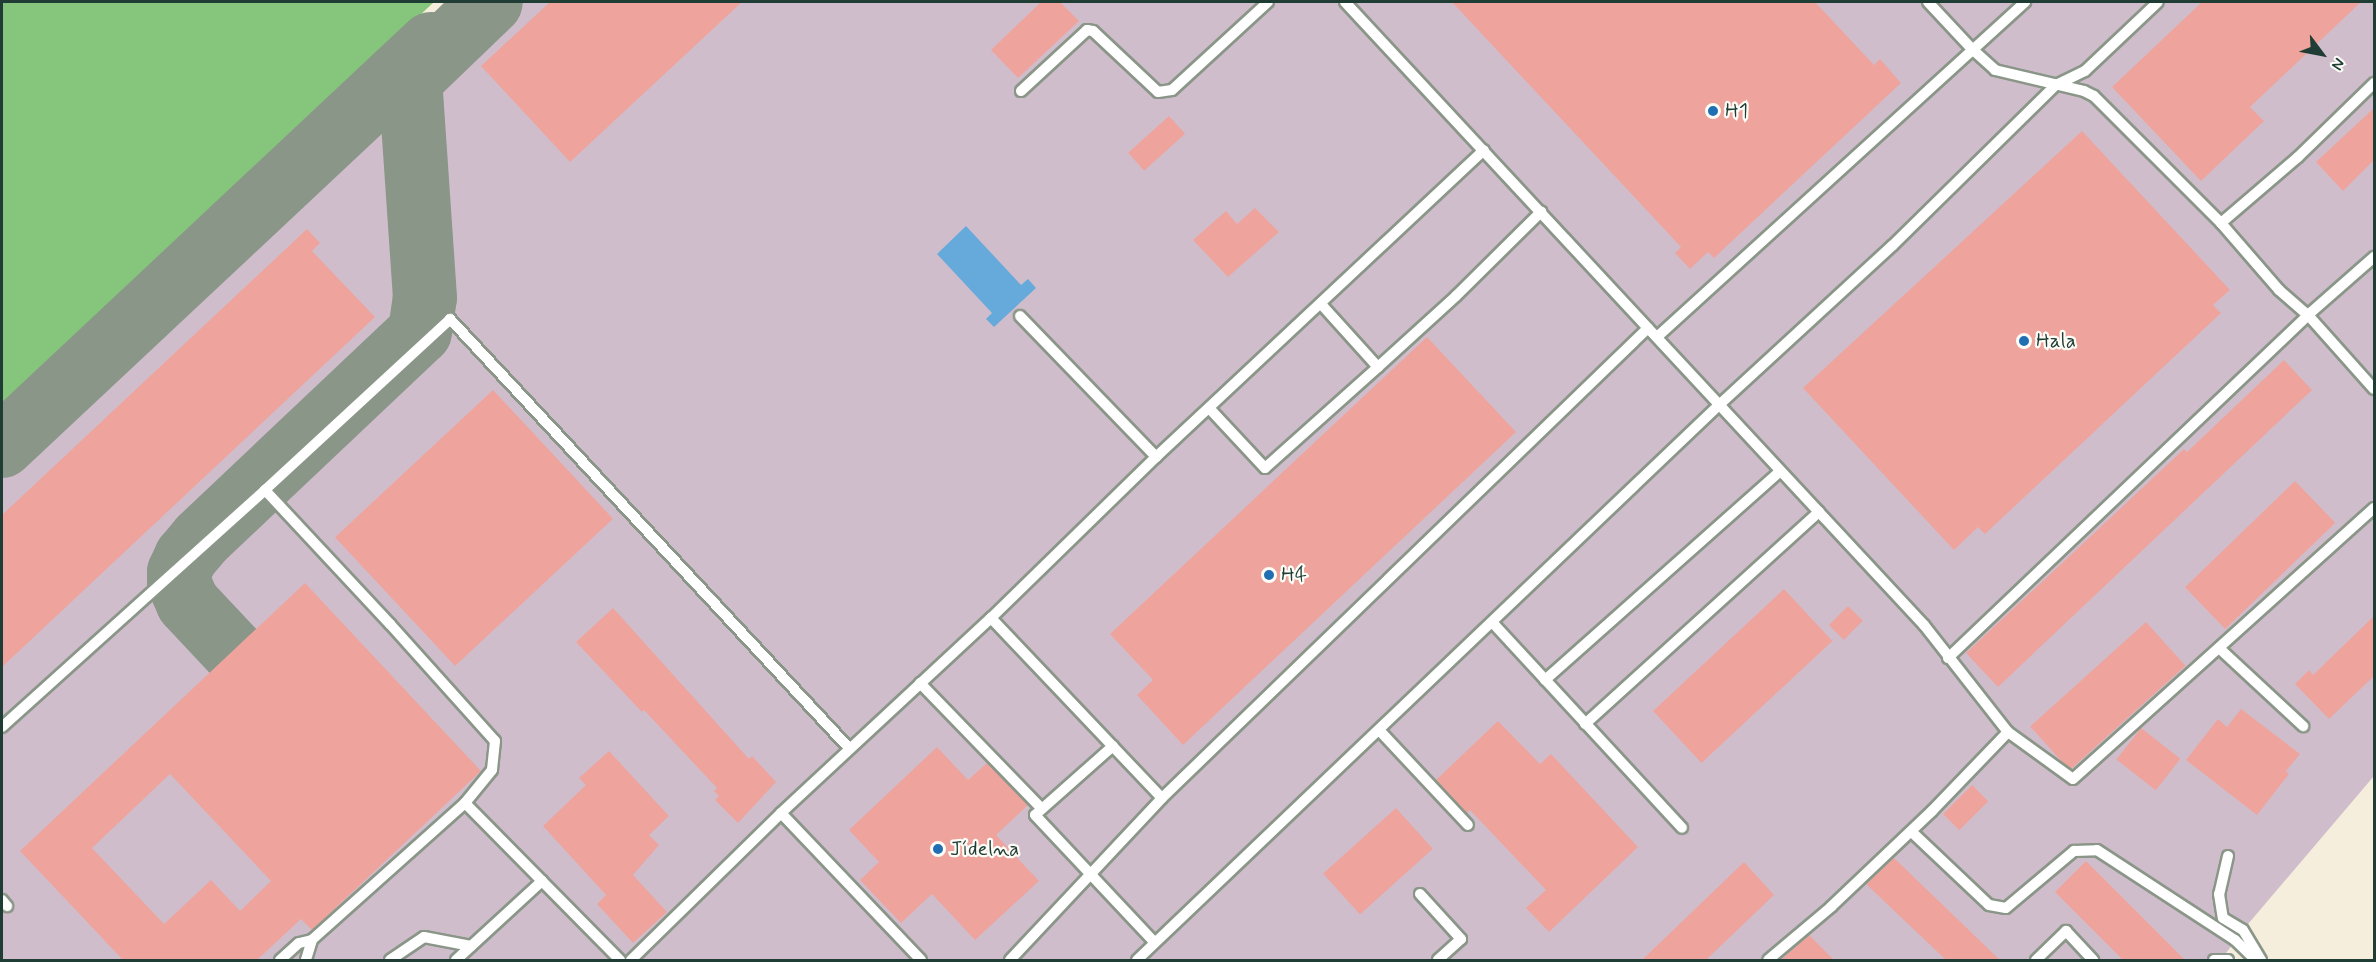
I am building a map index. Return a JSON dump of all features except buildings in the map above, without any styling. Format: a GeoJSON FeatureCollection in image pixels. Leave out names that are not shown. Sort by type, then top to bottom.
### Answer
{"type":"FeatureCollection","features":[{"type":"Feature","properties":{"kind":"lane"},"geometry":{"type":"LineString","coordinates":[[1021,91],[1087,30],[1093,31],[1158,92],[1172,90],[1268,2]]}},
{"type":"Feature","properties":{"kind":"lane"},"geometry":{"type":"LineString","coordinates":[[1345,2],[1924,625],[2008,732],[2073,779],[2374,508]]}},
{"type":"Feature","properties":{"kind":"lane"},"geometry":{"type":"LineString","coordinates":[[1928,2],[1995,70],[2094,96],[2221,223],[2279,290],[2308,315],[2374,389]]}},
{"type":"Feature","properties":{"kind":"lane"},"geometry":{"type":"LineString","coordinates":[[1657,338],[2025,2]]}},
{"type":"Feature","properties":{"kind":"lane"},"geometry":{"type":"LineString","coordinates":[[1137,960],[1719,405],[1892,246],[2056,85],[2085,70],[2158,2]]}},
{"type":"Feature","properties":{"kind":"lane"},"geometry":{"type":"LineString","coordinates":[[2221,223],[2298,157],[2374,83]]}},
{"type":"Feature","properties":{"kind":"lane"},"geometry":{"type":"LineString","coordinates":[[631,960],[849,748],[991,618],[1156,457],[1484,150]]}},
{"type":"Feature","properties":{"kind":"lane"},"geometry":{"type":"LineString","coordinates":[[1209,408],[1265,468],[1456,296],[1541,212]]}},
{"type":"Feature","properties":{"kind":"lane"},"geometry":{"type":"LineString","coordinates":[[1948,658],[2308,315],[2374,256]]}},
{"type":"Feature","properties":{"kind":"lane"},"geometry":{"type":"LineString","coordinates":[[1321,304],[1378,367]]}},
{"type":"Feature","properties":{"kind":"lane"},"geometry":{"type":"LineString","coordinates":[[1020,316],[1156,457]]}},
{"type":"Feature","properties":{"kind":"lane"},"geometry":{"type":"LineString","coordinates":[[2,727],[265,490],[450,319],[849,748]]}},
{"type":"Feature","properties":{"kind":"lane"},"geometry":{"type":"LineString","coordinates":[[1010,960],[1162,798],[1648,328]]}},
{"type":"Feature","properties":{"kind":"lane"},"geometry":{"type":"LineString","coordinates":[[1545,680],[1780,471]]}},
{"type":"Feature","properties":{"kind":"lane"},"geometry":{"type":"LineString","coordinates":[[265,490],[495,741],[492,770],[465,803],[312,940],[299,943],[280,960]]}},
{"type":"Feature","properties":{"kind":"lane"},"geometry":{"type":"LineString","coordinates":[[1585,724],[1819,512]]}},
{"type":"Feature","properties":{"kind":"lane"},"geometry":{"type":"LineString","coordinates":[[991,618],[1162,798]]}},
{"type":"Feature","properties":{"kind":"lane"},"geometry":{"type":"LineString","coordinates":[[1492,622],[1682,828]]}},
{"type":"Feature","properties":{"kind":"lane"},"geometry":{"type":"LineString","coordinates":[[2219,648],[2303,726]]}},
{"type":"Feature","properties":{"kind":"lane"},"geometry":{"type":"LineString","coordinates":[[920,683],[1042,809]]}},
{"type":"Feature","properties":{"kind":"lane"},"geometry":{"type":"LineString","coordinates":[[1379,730],[1468,825]]}},
{"type":"Feature","properties":{"kind":"lane"},"geometry":{"type":"LineString","coordinates":[[1768,960],[1831,907],[1932,811],[2008,732]]}},
{"type":"Feature","properties":{"kind":"lane"},"geometry":{"type":"LineString","coordinates":[[1113,746],[1035,815],[1155,943]]}},
{"type":"Feature","properties":{"kind":"lane"},"geometry":{"type":"LineString","coordinates":[[465,803],[620,960]]}},
{"type":"Feature","properties":{"kind":"lane"},"geometry":{"type":"LineString","coordinates":[[781,813],[921,960]]}},
{"type":"Feature","properties":{"kind":"lane"},"geometry":{"type":"LineString","coordinates":[[1915,835],[1989,905],[2006,908],[2074,851],[2097,850],[2235,940],[2256,960]]}},
{"type":"Feature","properties":{"kind":"lane"},"geometry":{"type":"LineString","coordinates":[[2228,856],[2219,894],[2223,918],[2243,930],[2261,960]]}},
{"type":"Feature","properties":{"kind":"lane"},"geometry":{"type":"LineString","coordinates":[[456,960],[542,881]]}},
{"type":"Feature","properties":{"kind":"lane"},"geometry":{"type":"LineString","coordinates":[[1420,894],[1461,939],[1438,960]]}},
{"type":"Feature","properties":{"kind":"lane"},"geometry":{"type":"LineString","coordinates":[[2036,960],[2066,931],[2093,960]]}},
{"type":"Feature","properties":{"kind":"lane"},"geometry":{"type":"LineString","coordinates":[[390,960],[424,937],[471,946]]}},
{"type":"Feature","properties":{"kind":"lane"},"geometry":{"type":"LineString","coordinates":[[306,960],[312,940]]}},
{"type":"Feature","properties":{"kind":"lane"},"geometry":{"type":"LineString","coordinates":[[2214,960],[2228,960]]}},
{"type":"Feature","properties":{"kind":"shaded area"},"geometry":{"type":"Polygon","coordinates":[[[511,2],[2374,2],[2374,776],[2243,930],[2221,960],[2,960],[2,479],[511,2]]]}},
{"type":"Feature","properties":{"kind":"green space"},"geometry":{"type":"Polygon","coordinates":[[[2,2],[434,2],[2,406],[2,2]]]}},
{"type":"Feature","properties":{"kind":"water"},"geometry":{"type":"Polygon","coordinates":[[[966,226],[1021,285],[1028,279],[1036,288],[994,327],[986,319],[992,313],[937,254],[966,226]]]}},
{"type":"Feature","properties":{"kind":"taxiway"},"geometry":{"type":"LineString","coordinates":[[233,651],[188,603],[179,583],[179,572],[186,557],[201,539],[420,332],[425,298],[410,80],[491,2]]}},
{"type":"Feature","properties":{"kind":"taxiway"},"geometry":{"type":"LineString","coordinates":[[2,446],[431,44]]}},
{"type":"Feature","properties":{"kind":"place","name":"H1"},"geometry":{"type":"Point","coordinates":[1713,111]}},
{"type":"Feature","properties":{"kind":"place","name":"Hala"},"geometry":{"type":"Point","coordinates":[2024,341]}},
{"type":"Feature","properties":{"kind":"place","name":"H4"},"geometry":{"type":"Point","coordinates":[1269,575]}},
{"type":"Feature","properties":{"kind":"place","name":"Jídelna"},"geometry":{"type":"Point","coordinates":[938,849]}}]}
